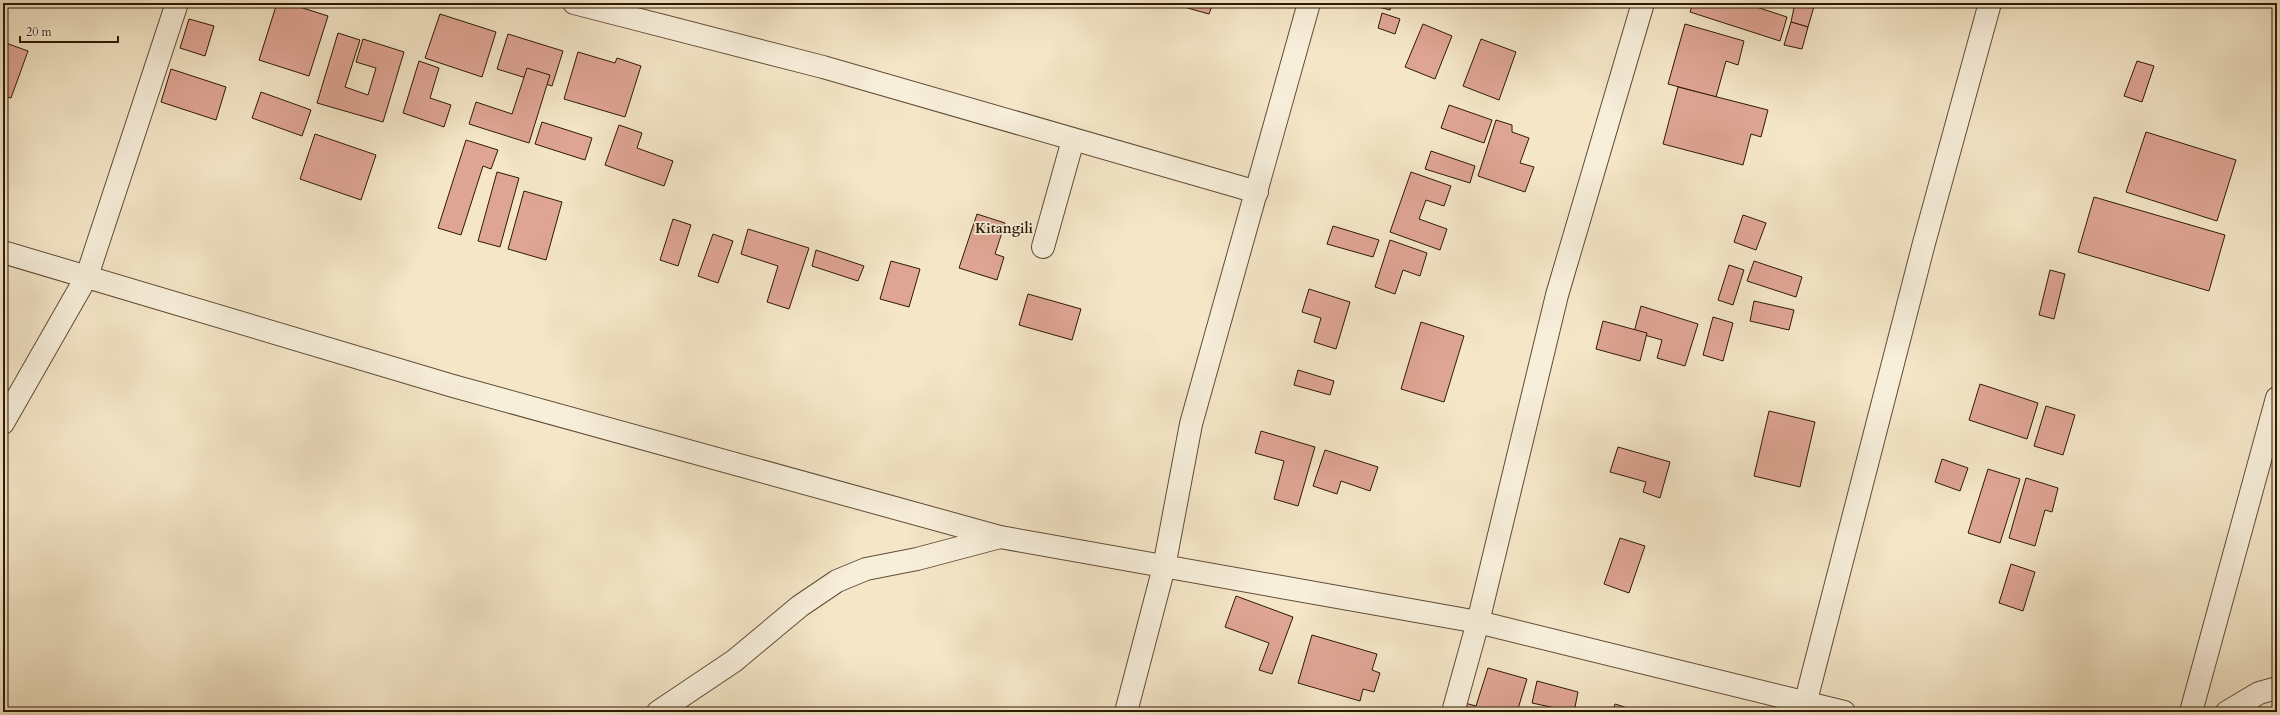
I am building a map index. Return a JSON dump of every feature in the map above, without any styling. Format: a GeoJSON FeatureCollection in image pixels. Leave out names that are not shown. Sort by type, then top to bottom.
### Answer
{"type":"FeatureCollection","features":[{"type":"Feature","properties":{"kind":"street"},"geometry":{"type":"LineString","coordinates":[[3,422],[87,276],[177,3]]}},
{"type":"Feature","properties":{"kind":"street"},"geometry":{"type":"LineString","coordinates":[[574,3],[823,67],[1256,192]]}},
{"type":"Feature","properties":{"kind":"street"},"geometry":{"type":"LineString","coordinates":[[1126,712],[1164,567],[1191,424],[1309,3]]}},
{"type":"Feature","properties":{"kind":"street"},"geometry":{"type":"LineString","coordinates":[[1453,712],[1478,622],[1557,295],[1643,3]]}},
{"type":"Feature","properties":{"kind":"street"},"geometry":{"type":"LineString","coordinates":[[1804,707],[1924,243],[1990,3]]}},
{"type":"Feature","properties":{"kind":"street"},"geometry":{"type":"LineString","coordinates":[[1043,247],[1073,140]]}},
{"type":"Feature","properties":{"kind":"street"},"geometry":{"type":"LineString","coordinates":[[3,252],[454,386],[1000,537],[1478,622],[1804,707],[1844,712]]}},
{"type":"Feature","properties":{"kind":"street"},"geometry":{"type":"LineString","coordinates":[[2191,712],[2277,398]]}},
{"type":"Feature","properties":{"kind":"street"},"geometry":{"type":"LineString","coordinates":[[658,712],[734,661],[800,606],[837,582],[866,569],[917,559],[1000,537]]}},
{"type":"Feature","properties":{"kind":"street"},"geometry":{"type":"LineString","coordinates":[[2227,712],[2259,693],[2277,688]]}},
{"type":"Feature","properties":{"kind":"building"},"geometry":{"type":"Polygon","coordinates":[[[277,3],[287,3],[328,16],[309,76],[259,60],[277,3]]]}},
{"type":"Feature","properties":{"kind":"building"},"geometry":{"type":"Polygon","coordinates":[[[1185,3],[1213,3],[1209,14],[1184,7],[1185,3]]]}},
{"type":"Feature","properties":{"kind":"building"},"geometry":{"type":"Polygon","coordinates":[[[1363,3],[1392,3],[1390,10],[1363,3]]]}},
{"type":"Feature","properties":{"kind":"building"},"geometry":{"type":"Polygon","coordinates":[[[1693,3],[1744,3],[1787,17],[1780,41],[1690,12],[1693,3]]]}},
{"type":"Feature","properties":{"kind":"building"},"geometry":{"type":"Polygon","coordinates":[[[1795,3],[1815,3],[1808,27],[1791,22],[1795,3]]]}},
{"type":"Feature","properties":{"kind":"building"},"geometry":{"type":"Polygon","coordinates":[[[1382,13],[1400,19],[1395,34],[1378,28],[1382,13]]]}},
{"type":"Feature","properties":{"kind":"building"},"geometry":{"type":"Polygon","coordinates":[[[440,14],[496,32],[482,77],[425,58],[440,14]]]}},
{"type":"Feature","properties":{"kind":"building"},"geometry":{"type":"Polygon","coordinates":[[[189,19],[214,26],[205,56],[180,48],[189,19]]]}},
{"type":"Feature","properties":{"kind":"building"},"geometry":{"type":"Polygon","coordinates":[[[1791,22],[1808,27],[1802,49],[1784,45],[1791,22]]]}},
{"type":"Feature","properties":{"kind":"building"},"geometry":{"type":"Polygon","coordinates":[[[1423,24],[1452,36],[1435,79],[1405,67],[1423,24]]]}},
{"type":"Feature","properties":{"kind":"building"},"geometry":{"type":"Polygon","coordinates":[[[1685,24],[1744,41],[1738,65],[1726,61],[1716,97],[1668,84],[1685,24]]]}},
{"type":"Feature","properties":{"kind":"building"},"geometry":{"type":"Polygon","coordinates":[[[338,33],[360,40],[345,87],[368,95],[376,68],[356,62],[363,39],[404,52],[383,122],[317,103],[338,33]]]}},
{"type":"Feature","properties":{"kind":"building"},"geometry":{"type":"Polygon","coordinates":[[[508,34],[563,51],[552,86],[497,69],[508,34]]]}},
{"type":"Feature","properties":{"kind":"building"},"geometry":{"type":"Polygon","coordinates":[[[1481,39],[1516,52],[1499,100],[1463,86],[1481,39]]]}},
{"type":"Feature","properties":{"kind":"building"},"geometry":{"type":"Polygon","coordinates":[[[3,42],[28,51],[11,98],[3,96],[3,42]]]}},
{"type":"Feature","properties":{"kind":"building"},"geometry":{"type":"Polygon","coordinates":[[[578,52],[615,63],[617,58],[641,66],[625,117],[564,99],[578,52]]]}},
{"type":"Feature","properties":{"kind":"building"},"geometry":{"type":"Polygon","coordinates":[[[419,61],[439,68],[430,98],[451,105],[444,127],[403,113],[419,61]]]}},
{"type":"Feature","properties":{"kind":"building"},"geometry":{"type":"Polygon","coordinates":[[[2137,61],[2154,66],[2142,102],[2124,96],[2137,61]]]}},
{"type":"Feature","properties":{"kind":"building"},"geometry":{"type":"Polygon","coordinates":[[[527,68],[550,75],[529,143],[469,124],[476,102],[512,114],[527,68]]]}},
{"type":"Feature","properties":{"kind":"building"},"geometry":{"type":"Polygon","coordinates":[[[171,69],[226,87],[216,120],[161,102],[171,69]]]}},
{"type":"Feature","properties":{"kind":"building"},"geometry":{"type":"Polygon","coordinates":[[[1678,87],[1768,110],[1761,137],[1751,134],[1743,165],[1663,144],[1678,87]]]}},
{"type":"Feature","properties":{"kind":"building"},"geometry":{"type":"Polygon","coordinates":[[[261,92],[311,110],[302,136],[252,118],[261,92]]]}},
{"type":"Feature","properties":{"kind":"building"},"geometry":{"type":"Polygon","coordinates":[[[1449,105],[1492,120],[1484,143],[1441,128],[1449,105]]]}},
{"type":"Feature","properties":{"kind":"building"},"geometry":{"type":"Polygon","coordinates":[[[1496,120],[1512,125],[1512,132],[1529,138],[1520,163],[1534,167],[1525,192],[1478,176],[1496,120]]]}},
{"type":"Feature","properties":{"kind":"building"},"geometry":{"type":"Polygon","coordinates":[[[542,122],[592,138],[585,160],[535,144],[542,122]]]}},
{"type":"Feature","properties":{"kind":"building"},"geometry":{"type":"Polygon","coordinates":[[[619,125],[642,133],[637,148],[673,161],[664,186],[605,165],[619,125]]]}},
{"type":"Feature","properties":{"kind":"building"},"geometry":{"type":"Polygon","coordinates":[[[2146,132],[2236,160],[2217,221],[2126,192],[2146,132]]]}},
{"type":"Feature","properties":{"kind":"building"},"geometry":{"type":"Polygon","coordinates":[[[315,134],[376,155],[361,200],[300,179],[315,134]]]}},
{"type":"Feature","properties":{"kind":"building"},"geometry":{"type":"Polygon","coordinates":[[[466,140],[498,150],[491,169],[483,166],[461,235],[438,228],[466,140]]]}},
{"type":"Feature","properties":{"kind":"building"},"geometry":{"type":"Polygon","coordinates":[[[1431,151],[1475,166],[1470,183],[1425,169],[1431,151]]]}},
{"type":"Feature","properties":{"kind":"building"},"geometry":{"type":"Polygon","coordinates":[[[497,172],[519,178],[500,247],[478,241],[497,172]]]}},
{"type":"Feature","properties":{"kind":"building"},"geometry":{"type":"Polygon","coordinates":[[[1411,172],[1451,186],[1444,206],[1426,200],[1419,219],[1447,229],[1440,250],[1390,232],[1411,172]]]}},
{"type":"Feature","properties":{"kind":"building"},"geometry":{"type":"Polygon","coordinates":[[[524,191],[562,202],[546,260],[508,249],[524,191]]]}},
{"type":"Feature","properties":{"kind":"building"},"geometry":{"type":"Polygon","coordinates":[[[2094,197],[2225,235],[2209,291],[2078,252],[2094,197]]]}},
{"type":"Feature","properties":{"kind":"building"},"geometry":{"type":"Polygon","coordinates":[[[977,214],[1005,223],[995,254],[1004,257],[997,280],[959,268],[977,214]]]}},
{"type":"Feature","properties":{"kind":"building"},"geometry":{"type":"Polygon","coordinates":[[[1743,215],[1766,223],[1756,250],[1734,242],[1743,215]]]}},
{"type":"Feature","properties":{"kind":"building"},"geometry":{"type":"Polygon","coordinates":[[[673,219],[691,225],[678,266],[660,260],[673,219]]]}},
{"type":"Feature","properties":{"kind":"building"},"geometry":{"type":"Polygon","coordinates":[[[1333,226],[1379,240],[1373,257],[1327,244],[1333,226]]]}},
{"type":"Feature","properties":{"kind":"building"},"geometry":{"type":"Polygon","coordinates":[[[748,229],[809,248],[789,309],[767,302],[778,266],[741,254],[748,229]]]}},
{"type":"Feature","properties":{"kind":"building"},"geometry":{"type":"Polygon","coordinates":[[[713,234],[733,241],[718,283],[698,276],[713,234]]]}},
{"type":"Feature","properties":{"kind":"building"},"geometry":{"type":"Polygon","coordinates":[[[1390,240],[1427,253],[1420,276],[1403,270],[1395,294],[1375,287],[1390,240]]]}},
{"type":"Feature","properties":{"kind":"building"},"geometry":{"type":"Polygon","coordinates":[[[816,250],[864,266],[858,281],[812,266],[816,250]]]}},
{"type":"Feature","properties":{"kind":"building"},"geometry":{"type":"Polygon","coordinates":[[[891,261],[920,269],[909,307],[880,299],[891,261]]]}},
{"type":"Feature","properties":{"kind":"building"},"geometry":{"type":"Polygon","coordinates":[[[1754,261],[1802,277],[1796,297],[1747,281],[1754,261]]]}},
{"type":"Feature","properties":{"kind":"building"},"geometry":{"type":"Polygon","coordinates":[[[1729,265],[1744,270],[1733,305],[1718,300],[1729,265]]]}},
{"type":"Feature","properties":{"kind":"building"},"geometry":{"type":"Polygon","coordinates":[[[2050,270],[2065,274],[2054,319],[2039,315],[2050,270]]]}},
{"type":"Feature","properties":{"kind":"building"},"geometry":{"type":"Polygon","coordinates":[[[1309,289],[1350,302],[1336,349],[1314,342],[1321,318],[1302,312],[1309,289]]]}},
{"type":"Feature","properties":{"kind":"building"},"geometry":{"type":"Polygon","coordinates":[[[1028,294],[1081,309],[1072,340],[1019,325],[1028,294]]]}},
{"type":"Feature","properties":{"kind":"building"},"geometry":{"type":"Polygon","coordinates":[[[1754,301],[1794,310],[1789,330],[1750,321],[1754,301]]]}},
{"type":"Feature","properties":{"kind":"building"},"geometry":{"type":"Polygon","coordinates":[[[1641,306],[1698,324],[1685,366],[1657,358],[1662,340],[1634,332],[1641,306]]]}},
{"type":"Feature","properties":{"kind":"building"},"geometry":{"type":"Polygon","coordinates":[[[1713,317],[1733,323],[1723,361],[1703,355],[1713,317]]]}},
{"type":"Feature","properties":{"kind":"building"},"geometry":{"type":"Polygon","coordinates":[[[1603,321],[1647,333],[1640,361],[1596,349],[1603,321]]]}},
{"type":"Feature","properties":{"kind":"building"},"geometry":{"type":"Polygon","coordinates":[[[1421,322],[1464,336],[1444,402],[1401,389],[1421,322]]]}},
{"type":"Feature","properties":{"kind":"building"},"geometry":{"type":"Polygon","coordinates":[[[1298,370],[1334,381],[1330,395],[1294,385],[1298,370]]]}},
{"type":"Feature","properties":{"kind":"building"},"geometry":{"type":"Polygon","coordinates":[[[1980,384],[2038,403],[2027,439],[1969,420],[1980,384]]]}},
{"type":"Feature","properties":{"kind":"building"},"geometry":{"type":"Polygon","coordinates":[[[2046,406],[2075,415],[2063,455],[2034,446],[2046,406]]]}},
{"type":"Feature","properties":{"kind":"building"},"geometry":{"type":"Polygon","coordinates":[[[1769,411],[1815,422],[1800,487],[1754,476],[1769,411]]]}},
{"type":"Feature","properties":{"kind":"building"},"geometry":{"type":"Polygon","coordinates":[[[1261,431],[1315,447],[1298,506],[1274,499],[1284,461],[1255,453],[1261,431]]]}},
{"type":"Feature","properties":{"kind":"building"},"geometry":{"type":"Polygon","coordinates":[[[1618,447],[1670,462],[1660,498],[1643,492],[1646,482],[1610,472],[1618,447]]]}},
{"type":"Feature","properties":{"kind":"building"},"geometry":{"type":"Polygon","coordinates":[[[1325,450],[1378,467],[1370,491],[1341,481],[1337,494],[1313,486],[1325,450]]]}},
{"type":"Feature","properties":{"kind":"building"},"geometry":{"type":"Polygon","coordinates":[[[1942,459],[1968,468],[1960,491],[1935,482],[1942,459]]]}},
{"type":"Feature","properties":{"kind":"building"},"geometry":{"type":"Polygon","coordinates":[[[1988,469],[2020,479],[2000,543],[1968,533],[1988,469]]]}},
{"type":"Feature","properties":{"kind":"building"},"geometry":{"type":"Polygon","coordinates":[[[2026,478],[2058,488],[2052,512],[2045,510],[2035,546],[2009,538],[2026,478]]]}},
{"type":"Feature","properties":{"kind":"building"},"geometry":{"type":"Polygon","coordinates":[[[1620,538],[1645,546],[1629,593],[1604,584],[1620,538]]]}},
{"type":"Feature","properties":{"kind":"building"},"geometry":{"type":"Polygon","coordinates":[[[2011,564],[2035,572],[2023,611],[1999,603],[2011,564]]]}},
{"type":"Feature","properties":{"kind":"building"},"geometry":{"type":"Polygon","coordinates":[[[1236,596],[1293,617],[1272,674],[1259,670],[1269,643],[1225,627],[1236,596]]]}},
{"type":"Feature","properties":{"kind":"building"},"geometry":{"type":"Polygon","coordinates":[[[1312,635],[1377,654],[1372,670],[1380,673],[1374,692],[1363,689],[1360,701],[1298,683],[1312,635]]]}},
{"type":"Feature","properties":{"kind":"building"},"geometry":{"type":"Polygon","coordinates":[[[1488,668],[1527,679],[1517,712],[1458,712],[1461,702],[1476,706],[1488,668]]]}},
{"type":"Feature","properties":{"kind":"building"},"geometry":{"type":"Polygon","coordinates":[[[1537,681],[1578,692],[1574,712],[1532,703],[1537,681]]]}},
{"type":"Feature","properties":{"kind":"building"},"geometry":{"type":"Polygon","coordinates":[[[1615,704],[1640,712],[1612,712],[1615,704]]]}},
{"type":"Feature","properties":{"kind":"district","name":"Kitangili"},"geometry":{"type":"Point","coordinates":[1004,228]}}]}
